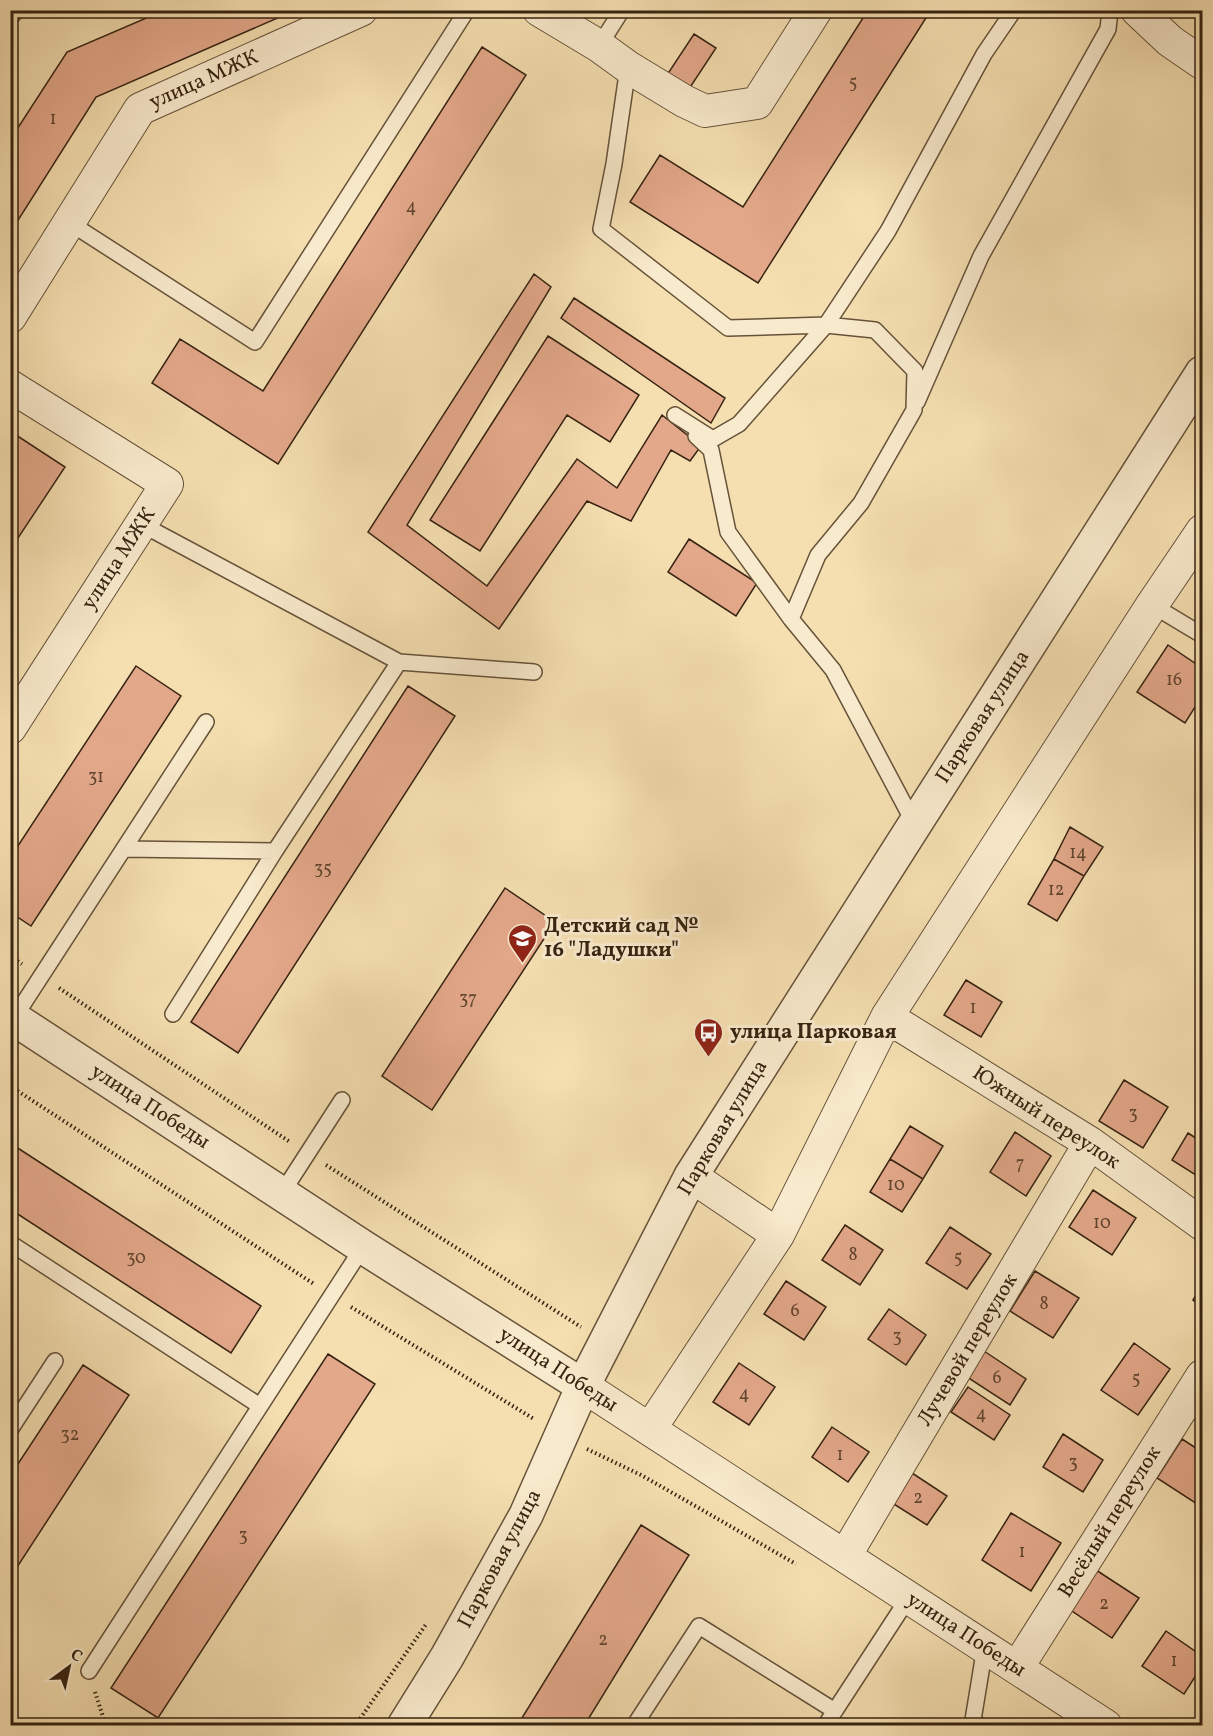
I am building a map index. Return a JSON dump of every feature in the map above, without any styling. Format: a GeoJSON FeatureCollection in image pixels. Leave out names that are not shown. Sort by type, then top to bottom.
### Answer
{"type":"FeatureCollection","features":[{"type":"Feature","properties":{"kind":"street","name":"улица МЖК"},"geometry":{"type":"LineString","coordinates":[[10,317],[140,109],[361,10]]}},
{"type":"Feature","properties":{"kind":"street"},"geometry":{"type":"LineString","coordinates":[[539,10],[599,46],[628,67],[705,111],[758,103],[816,10]]}},
{"type":"Feature","properties":{"kind":"street"},"geometry":{"type":"LineString","coordinates":[[1137,10],[1170,41],[1203,63]]}},
{"type":"Feature","properties":{"kind":"street","name":"Парковая улица"},"geometry":{"type":"LineString","coordinates":[[404,1725],[447,1657],[526,1515],[583,1386],[691,1176],[1203,373]]}},
{"type":"Feature","properties":{"kind":"street","name":"улица МЖК"},"geometry":{"type":"LineString","coordinates":[[10,386],[167,484],[10,728]]}},
{"type":"Feature","properties":{"kind":"street"},"geometry":{"type":"LineString","coordinates":[[650,1429],[778,1234],[887,1017],[1152,605],[1203,531]]}},
{"type":"Feature","properties":{"kind":"street","name":"улица Победы"},"geometry":{"type":"LineString","coordinates":[[12,1017],[1106,1725]]}},
{"type":"Feature","properties":{"kind":"street","name":"Южный переулок"},"geometry":{"type":"LineString","coordinates":[[887,1017],[1090,1143],[1203,1224]]}},
{"type":"Feature","properties":{"kind":"street","name":"Лучевой переулок"},"geometry":{"type":"LineString","coordinates":[[845,1556],[1090,1143]]}},
{"type":"Feature","properties":{"kind":"street"},"geometry":{"type":"LineString","coordinates":[[691,1176],[778,1234]]}},
{"type":"Feature","properties":{"kind":"street","name":"Весёлый переулок"},"geometry":{"type":"LineString","coordinates":[[1017,1668],[1203,1376]]}},
{"type":"Feature","properties":{"kind":"lane"},"geometry":{"type":"LineString","coordinates":[[10,18],[17,10]]}},
{"type":"Feature","properties":{"kind":"lane"},"geometry":{"type":"LineString","coordinates":[[70,223],[255,342],[467,10]]}},
{"type":"Feature","properties":{"kind":"lane"},"geometry":{"type":"LineString","coordinates":[[599,46],[622,10]]}},
{"type":"Feature","properties":{"kind":"lane"},"geometry":{"type":"LineString","coordinates":[[914,824],[833,669],[791,619],[728,532],[711,450],[675,415],[713,439],[739,424],[826,325],[888,231],[984,54],[1014,10]]}},
{"type":"Feature","properties":{"kind":"lane"},"geometry":{"type":"LineString","coordinates":[[791,619],[818,555],[861,503],[914,410],[981,256],[1108,29],[1110,10]]}},
{"type":"Feature","properties":{"kind":"lane"},"geometry":{"type":"LineString","coordinates":[[628,67],[614,164],[601,229],[728,328],[826,325],[875,330],[915,371],[914,410]]}},
{"type":"Feature","properties":{"kind":"lane"},"geometry":{"type":"LineString","coordinates":[[141,524],[399,662],[534,672]]}},
{"type":"Feature","properties":{"kind":"lane"},"geometry":{"type":"LineString","coordinates":[[1152,605],[1203,635]]}},
{"type":"Feature","properties":{"kind":"lane"},"geometry":{"type":"LineString","coordinates":[[173,1014],[275,851],[399,662]]}},
{"type":"Feature","properties":{"kind":"lane"},"geometry":{"type":"LineString","coordinates":[[12,1017],[206,722]]}},
{"type":"Feature","properties":{"kind":"lane"},"geometry":{"type":"LineString","coordinates":[[123,849],[275,851]]}},
{"type":"Feature","properties":{"kind":"lane"},"geometry":{"type":"LineString","coordinates":[[282,1193],[342,1100]]}},
{"type":"Feature","properties":{"kind":"lane"},"geometry":{"type":"LineString","coordinates":[[10,1243],[260,1406]]}},
{"type":"Feature","properties":{"kind":"lane"},"geometry":{"type":"LineString","coordinates":[[89,1671],[363,1246]]}},
{"type":"Feature","properties":{"kind":"lane"},"geometry":{"type":"LineString","coordinates":[[10,1430],[55,1361]]}},
{"type":"Feature","properties":{"kind":"lane"},"geometry":{"type":"LineString","coordinates":[[825,1725],[909,1597]]}},
{"type":"Feature","properties":{"kind":"lane"},"geometry":{"type":"LineString","coordinates":[[634,1725],[699,1626],[835,1711]]}},
{"type":"Feature","properties":{"kind":"lane"},"geometry":{"type":"LineString","coordinates":[[980,1725],[973,1720],[985,1647]]}},
{"type":"Feature","properties":{"kind":"path"},"geometry":{"type":"LineString","coordinates":[[10,1086],[332,1295],[561,1436],[643,1476],[804,1568]]}},
{"type":"Feature","properties":{"kind":"path"},"geometry":{"type":"LineString","coordinates":[[89,1671],[106,1725]]}},
{"type":"Feature","properties":{"kind":"building"},"geometry":{"type":"Polygon","coordinates":[[[165,10],[296,10],[96,97],[10,233],[10,140],[67,52],[165,10]]]}},
{"type":"Feature","properties":{"kind":"building"},"geometry":{"type":"Polygon","coordinates":[[[868,10],[931,10],[758,283],[630,202],[660,155],[743,207],[868,10]]]}},
{"type":"Feature","properties":{"kind":"building"},"geometry":{"type":"Polygon","coordinates":[[[694,34],[716,48],[689,89],[667,75],[694,34]]]}},
{"type":"Feature","properties":{"kind":"building"},"geometry":{"type":"Polygon","coordinates":[[[482,47],[526,75],[278,464],[152,383],[180,339],[263,391],[482,47]]]}},
{"type":"Feature","properties":{"kind":"building"},"geometry":{"type":"Polygon","coordinates":[[[534,274],[551,287],[407,525],[487,586],[577,459],[617,488],[662,415],[701,446],[690,461],[671,450],[631,521],[587,501],[499,629],[368,532],[534,274]]]}},
{"type":"Feature","properties":{"kind":"building"},"geometry":{"type":"Polygon","coordinates":[[[574,298],[725,398],[711,423],[561,318],[574,298]]]}},
{"type":"Feature","properties":{"kind":"building"},"geometry":{"type":"Polygon","coordinates":[[[548,336],[639,395],[610,442],[567,415],[480,551],[430,520],[548,336]]]}},
{"type":"Feature","properties":{"kind":"building"},"geometry":{"type":"Polygon","coordinates":[[[16,435],[65,467],[10,550],[10,444],[16,435]]]}},
{"type":"Feature","properties":{"kind":"building"},"geometry":{"type":"Polygon","coordinates":[[[689,539],[757,583],[736,616],[668,572],[689,539]]]}},
{"type":"Feature","properties":{"kind":"building"},"geometry":{"type":"Polygon","coordinates":[[[1168,645],[1202,668],[1202,696],[1185,723],[1137,692],[1168,645]]]}},
{"type":"Feature","properties":{"kind":"building"},"geometry":{"type":"Polygon","coordinates":[[[136,666],[181,696],[31,926],[10,912],[10,858],[136,666]]]}},
{"type":"Feature","properties":{"kind":"building"},"geometry":{"type":"Polygon","coordinates":[[[408,686],[455,716],[238,1053],[191,1022],[408,686]]]}},
{"type":"Feature","properties":{"kind":"building"},"geometry":{"type":"Polygon","coordinates":[[[1070,827],[1103,847],[1084,876],[1054,859],[1070,827]]]}},
{"type":"Feature","properties":{"kind":"building"},"geometry":{"type":"Polygon","coordinates":[[[1054,859],[1084,876],[1057,921],[1028,904],[1054,859]]]}},
{"type":"Feature","properties":{"kind":"building"},"geometry":{"type":"Polygon","coordinates":[[[505,888],[555,922],[432,1110],[382,1076],[505,888]]]}},
{"type":"Feature","properties":{"kind":"building"},"geometry":{"type":"Polygon","coordinates":[[[966,980],[1002,1002],[981,1037],[944,1015],[966,980]]]}},
{"type":"Feature","properties":{"kind":"building"},"geometry":{"type":"Polygon","coordinates":[[[1124,1080],[1168,1107],[1143,1148],[1099,1121],[1124,1080]]]}},
{"type":"Feature","properties":{"kind":"building"},"geometry":{"type":"Polygon","coordinates":[[[910,1126],[943,1146],[923,1179],[890,1159],[910,1126]]]}},
{"type":"Feature","properties":{"kind":"building"},"geometry":{"type":"Polygon","coordinates":[[[1015,1132],[1051,1156],[1026,1196],[990,1172],[1015,1132]]]}},
{"type":"Feature","properties":{"kind":"building"},"geometry":{"type":"Polygon","coordinates":[[[1188,1133],[1202,1142],[1202,1179],[1172,1160],[1188,1133]]]}},
{"type":"Feature","properties":{"kind":"building"},"geometry":{"type":"Polygon","coordinates":[[[10,1143],[261,1306],[231,1353],[10,1209],[10,1143]]]}},
{"type":"Feature","properties":{"kind":"building"},"geometry":{"type":"Polygon","coordinates":[[[890,1159],[923,1179],[902,1212],[870,1192],[890,1159]]]}},
{"type":"Feature","properties":{"kind":"building"},"geometry":{"type":"Polygon","coordinates":[[[1093,1190],[1136,1218],[1112,1255],[1069,1227],[1093,1190]]]}},
{"type":"Feature","properties":{"kind":"building"},"geometry":{"type":"Polygon","coordinates":[[[845,1225],[883,1250],[860,1285],[822,1260],[845,1225]]]}},
{"type":"Feature","properties":{"kind":"building"},"geometry":{"type":"Polygon","coordinates":[[[950,1227],[991,1254],[967,1289],[926,1263],[950,1227]]]}},
{"type":"Feature","properties":{"kind":"building"},"geometry":{"type":"Polygon","coordinates":[[[1035,1271],[1079,1298],[1053,1338],[1010,1311],[1035,1271]]]}},
{"type":"Feature","properties":{"kind":"building"},"geometry":{"type":"Polygon","coordinates":[[[786,1281],[826,1307],[804,1340],[764,1314],[786,1281]]]}},
{"type":"Feature","properties":{"kind":"building"},"geometry":{"type":"Polygon","coordinates":[[[1202,1285],[1202,1307],[1193,1300],[1202,1285]]]}},
{"type":"Feature","properties":{"kind":"building"},"geometry":{"type":"Polygon","coordinates":[[[889,1309],[926,1335],[906,1365],[868,1339],[889,1309]]]}},
{"type":"Feature","properties":{"kind":"building"},"geometry":{"type":"Polygon","coordinates":[[[1134,1343],[1170,1369],[1138,1415],[1101,1390],[1134,1343]]]}},
{"type":"Feature","properties":{"kind":"building"},"geometry":{"type":"Polygon","coordinates":[[[984,1351],[1026,1379],[1010,1405],[967,1377],[984,1351]]]}},
{"type":"Feature","properties":{"kind":"building"},"geometry":{"type":"Polygon","coordinates":[[[328,1354],[375,1384],[158,1718],[111,1688],[328,1354]]]}},
{"type":"Feature","properties":{"kind":"building"},"geometry":{"type":"Polygon","coordinates":[[[739,1363],[775,1387],[749,1425],[713,1402],[739,1363]]]}},
{"type":"Feature","properties":{"kind":"building"},"geometry":{"type":"Polygon","coordinates":[[[83,1365],[129,1395],[10,1578],[10,1476],[83,1365]]]}},
{"type":"Feature","properties":{"kind":"building"},"geometry":{"type":"Polygon","coordinates":[[[968,1387],[1010,1415],[994,1440],[951,1412],[968,1387]]]}},
{"type":"Feature","properties":{"kind":"building"},"geometry":{"type":"Polygon","coordinates":[[[832,1427],[869,1452],[848,1482],[812,1457],[832,1427]]]}},
{"type":"Feature","properties":{"kind":"building"},"geometry":{"type":"Polygon","coordinates":[[[1063,1434],[1103,1460],[1083,1492],[1043,1467],[1063,1434]]]}},
{"type":"Feature","properties":{"kind":"building"},"geometry":{"type":"Polygon","coordinates":[[[1182,1439],[1202,1452],[1202,1496],[1197,1504],[1157,1478],[1182,1439]]]}},
{"type":"Feature","properties":{"kind":"building"},"geometry":{"type":"Polygon","coordinates":[[[909,1471],[947,1496],[927,1525],[889,1501],[909,1471]]]}},
{"type":"Feature","properties":{"kind":"building"},"geometry":{"type":"Polygon","coordinates":[[[1011,1513],[1061,1543],[1031,1591],[982,1560],[1011,1513]]]}},
{"type":"Feature","properties":{"kind":"building"},"geometry":{"type":"Polygon","coordinates":[[[641,1525],[689,1555],[584,1726],[517,1726],[641,1525]]]}},
{"type":"Feature","properties":{"kind":"building"},"geometry":{"type":"Polygon","coordinates":[[[1096,1570],[1139,1598],[1112,1638],[1069,1609],[1096,1570]]]}},
{"type":"Feature","properties":{"kind":"building"},"geometry":{"type":"Polygon","coordinates":[[[1166,1631],[1202,1656],[1202,1666],[1184,1694],[1142,1666],[1166,1631]]]}},
{"type":"Feature","properties":{"kind":"place","name":"Детский сад № 16 \"Ладушки\""},"geometry":{"type":"Point","coordinates":[523,964]}},
{"type":"Feature","properties":{"kind":"place","name":"улица Парковая"},"geometry":{"type":"Point","coordinates":[709,1058]}}]}
